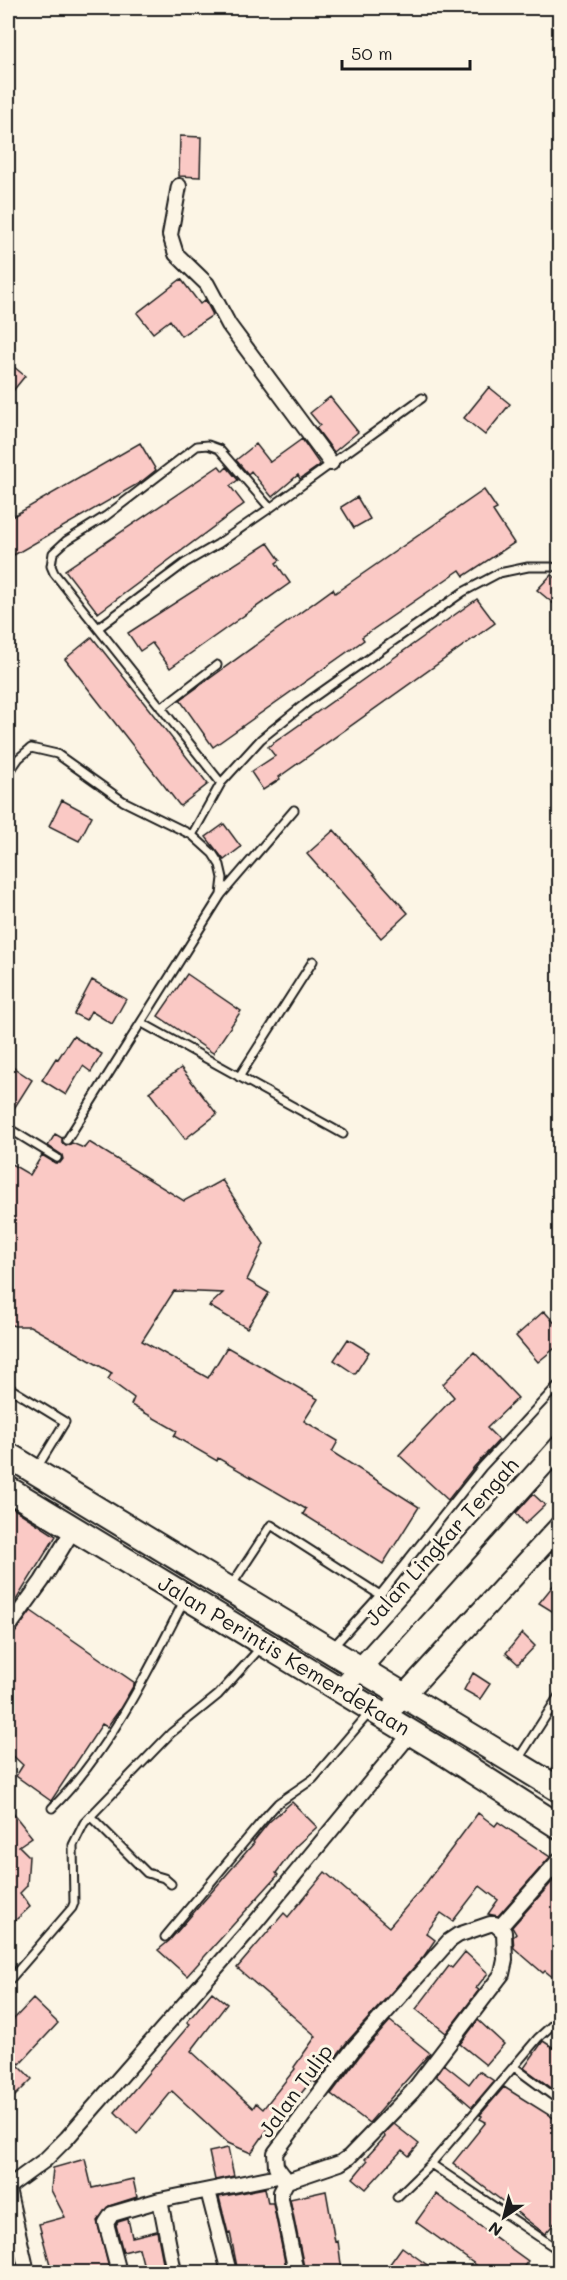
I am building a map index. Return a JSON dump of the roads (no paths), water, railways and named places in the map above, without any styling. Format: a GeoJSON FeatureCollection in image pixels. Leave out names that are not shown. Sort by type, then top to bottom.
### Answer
{"type":"FeatureCollection","features":[{"type":"Feature","properties":{"kind":"highway","name":"Jalan Perintis Kemerdekaan"},"geometry":{"type":"LineString","coordinates":[[8,1455],[560,1790]]}},
{"type":"Feature","properties":{"kind":"highway","name":"Jalan Perintis Kemerdekaan"},"geometry":{"type":"LineString","coordinates":[[8,1489],[411,1733],[560,1827]]}},
{"type":"Feature","properties":{"kind":"main road","name":"Jalan Lingkar Tengah"},"geometry":{"type":"LineString","coordinates":[[340,1691],[560,1446]]}},
{"type":"Feature","properties":{"kind":"main road"},"geometry":{"type":"LineString","coordinates":[[378,1714],[405,1695],[560,1526]]}},
{"type":"Feature","properties":{"kind":"street"},"geometry":{"type":"LineString","coordinates":[[179,186],[170,235],[176,254],[207,284],[228,325],[331,463]]}},
{"type":"Feature","properties":{"kind":"street"},"geometry":{"type":"LineString","coordinates":[[8,1628],[35,1591],[74,1528]]}},
{"type":"Feature","properties":{"kind":"street"},"geometry":{"type":"LineString","coordinates":[[27,2272],[8,2188],[45,2160],[67,2138],[250,1929],[411,1733]]}},
{"type":"Feature","properties":{"kind":"street"},"geometry":{"type":"LineString","coordinates":[[119,2272],[107,2220],[112,2214],[160,2200],[285,2178],[340,2163],[349,2157],[412,2092],[502,1974],[505,1940],[504,1932],[500,1927],[560,1859]]}},
{"type":"Feature","properties":{"kind":"street","name":"Jalan Tulip"},"geometry":{"type":"LineString","coordinates":[[285,2178],[276,2166],[274,2153],[372,2026],[449,1941],[458,1935],[490,1924],[500,1927]]}},
{"type":"Feature","properties":{"kind":"street"},"geometry":{"type":"LineString","coordinates":[[285,2178],[281,2199],[296,2272]]}},
{"type":"Feature","properties":{"kind":"street"},"geometry":{"type":"LineString","coordinates":[[208,2191],[229,2272]]}},
{"type":"Feature","properties":{"kind":"street"},"geometry":{"type":"LineString","coordinates":[[160,2200],[174,2272]]}},
{"type":"Feature","properties":{"kind":"lane"},"geometry":{"type":"LineString","coordinates":[[98,628],[185,563],[218,544],[422,399]]}},
{"type":"Feature","properties":{"kind":"lane"},"geometry":{"type":"LineString","coordinates":[[221,783],[54,573],[51,566],[53,553],[66,541],[106,516],[197,446],[208,445],[219,449],[270,508]]}},
{"type":"Feature","properties":{"kind":"lane"},"geometry":{"type":"LineString","coordinates":[[192,835],[221,783],[261,739],[307,702],[463,592],[499,573],[528,567],[552,567]]}},
{"type":"Feature","properties":{"kind":"lane"},"geometry":{"type":"LineString","coordinates":[[161,708],[217,665]]}},
{"type":"Feature","properties":{"kind":"lane"},"geometry":{"type":"LineString","coordinates":[[8,774],[19,758],[31,747],[57,754],[123,801],[192,835],[213,854],[220,865],[223,878],[221,895]]}},
{"type":"Feature","properties":{"kind":"lane"},"geometry":{"type":"LineString","coordinates":[[67,1140],[221,895],[294,810]]}},
{"type":"Feature","properties":{"kind":"lane"},"geometry":{"type":"LineString","coordinates":[[238,1077],[313,961]]}},
{"type":"Feature","properties":{"kind":"lane"},"geometry":{"type":"LineString","coordinates":[[142,1023],[343,1134]]}},
{"type":"Feature","properties":{"kind":"lane"},"geometry":{"type":"LineString","coordinates":[[8,1128],[57,1158]]}},
{"type":"Feature","properties":{"kind":"lane"},"geometry":{"type":"LineString","coordinates":[[330,1651],[380,1595],[482,1467],[560,1383]]}},
{"type":"Feature","properties":{"kind":"lane"},"geometry":{"type":"LineString","coordinates":[[8,1387],[65,1422],[36,1470]]}},
{"type":"Feature","properties":{"kind":"lane"},"geometry":{"type":"LineString","coordinates":[[229,1588],[270,1525],[380,1595]]}},
{"type":"Feature","properties":{"kind":"lane"},"geometry":{"type":"LineString","coordinates":[[52,1808],[73,1788],[137,1692],[187,1597]]}},
{"type":"Feature","properties":{"kind":"lane"},"geometry":{"type":"LineString","coordinates":[[8,1982],[72,1908],[74,1903],[73,1845],[77,1834],[90,1816],[171,1732],[218,1695],[263,1644]]}},
{"type":"Feature","properties":{"kind":"lane"},"geometry":{"type":"LineString","coordinates":[[516,1763],[560,1694]]}},
{"type":"Feature","properties":{"kind":"lane"},"geometry":{"type":"LineString","coordinates":[[165,1937],[273,1809],[292,1792],[313,1779],[378,1714]]}},
{"type":"Feature","properties":{"kind":"lane"},"geometry":{"type":"LineString","coordinates":[[90,1816],[147,1873],[164,1878],[171,1884]]}},
{"type":"Feature","properties":{"kind":"lane"},"geometry":{"type":"LineString","coordinates":[[397,2197],[431,2164],[538,2038],[560,2018]]}},
{"type":"Feature","properties":{"kind":"lane"},"geometry":{"type":"LineString","coordinates":[[514,2067],[560,2102]]}},
{"type":"Feature","properties":{"kind":"lane"},"geometry":{"type":"LineString","coordinates":[[431,2164],[560,2251]]}}]}
